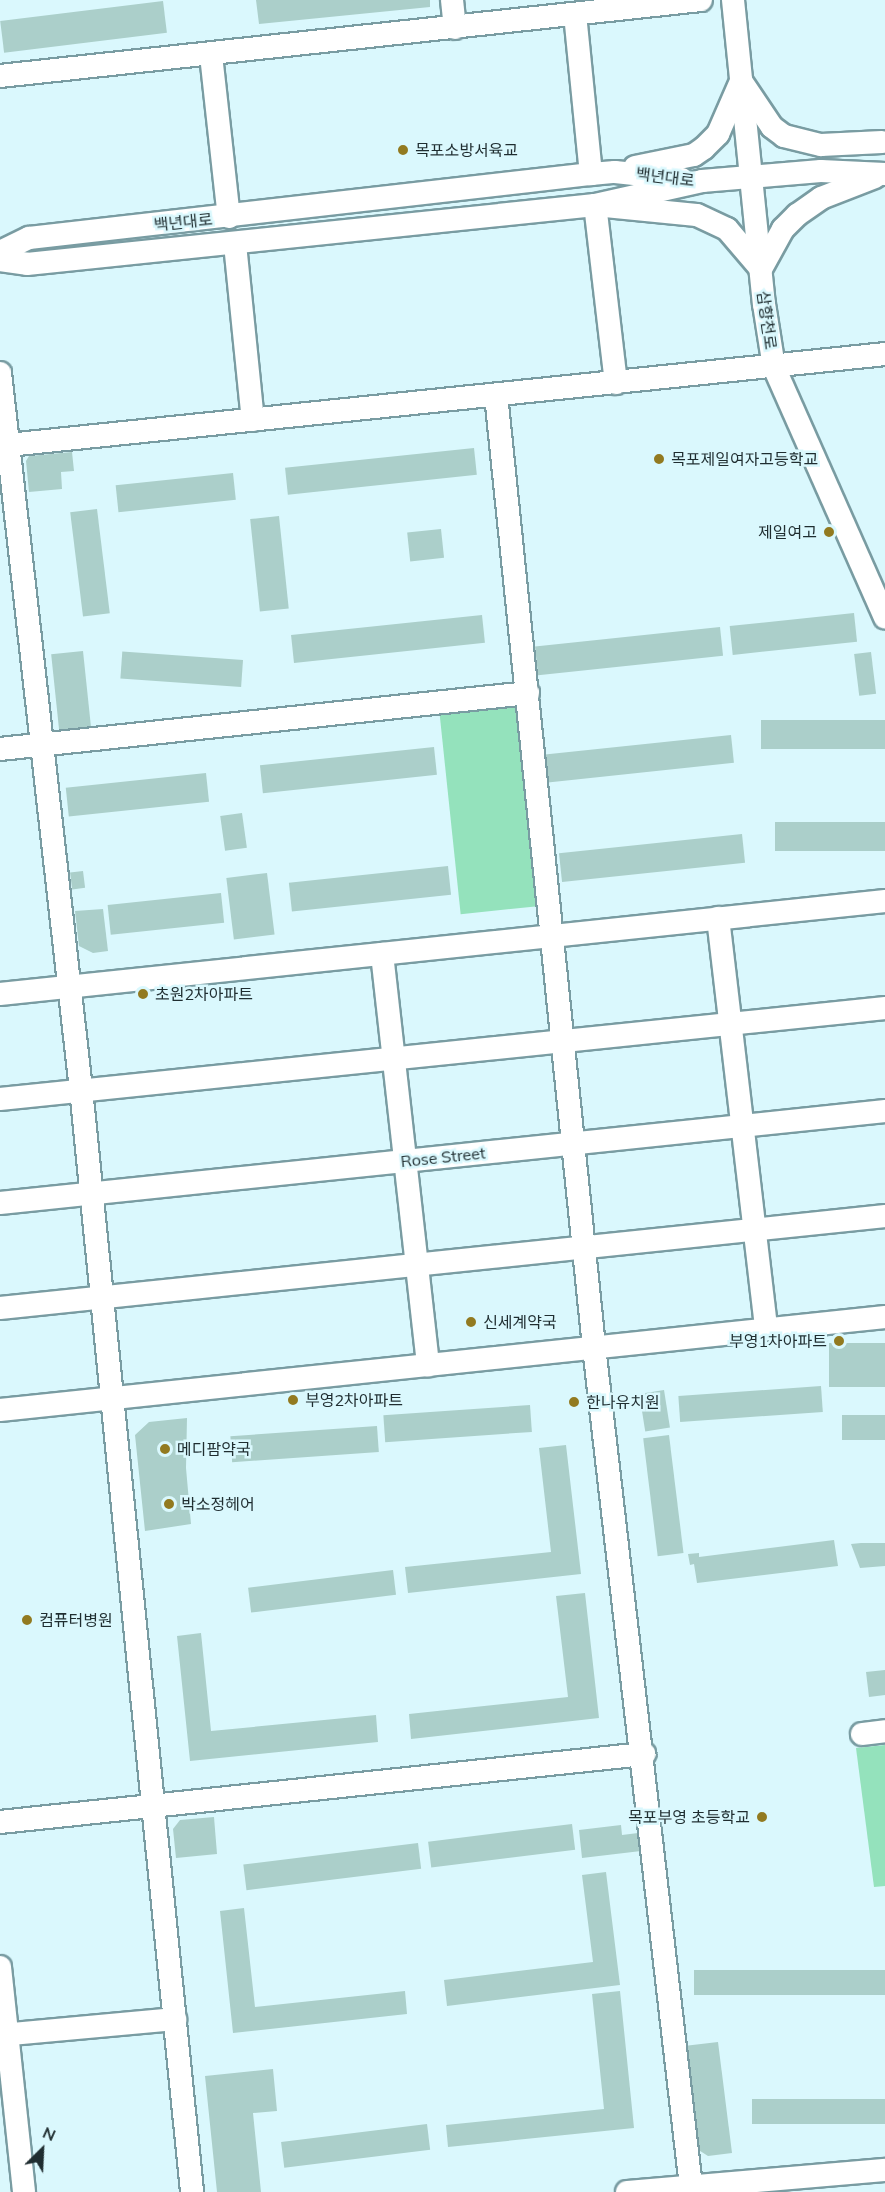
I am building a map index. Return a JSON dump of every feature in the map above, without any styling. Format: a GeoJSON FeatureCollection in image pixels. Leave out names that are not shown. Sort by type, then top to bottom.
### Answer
{"type":"FeatureCollection","features":[{"type":"Feature","properties":{"kind":"street"},"geometry":{"type":"LineString","coordinates":[[452,0],[455,27]]}},
{"type":"Feature","properties":{"kind":"street"},"geometry":{"type":"LineString","coordinates":[[0,76],[211,55],[701,0]]}},
{"type":"Feature","properties":{"kind":"street","name":"삼향천로"},"geometry":{"type":"LineString","coordinates":[[733,0],[761,269],[774,367],[885,618]]}},
{"type":"Feature","properties":{"kind":"street"},"geometry":{"type":"LineString","coordinates":[[575,14],[591,174]]}},
{"type":"Feature","properties":{"kind":"street"},"geometry":{"type":"LineString","coordinates":[[211,55],[229,218]]}},
{"type":"Feature","properties":{"kind":"street"},"geometry":{"type":"LineString","coordinates":[[741,81],[772,127],[784,136],[821,145],[883,142]]}},
{"type":"Feature","properties":{"kind":"street"},"geometry":{"type":"LineString","coordinates":[[615,172],[694,155],[704,148],[718,134],[741,81]]}},
{"type":"Feature","properties":{"kind":"street"},"geometry":{"type":"LineString","coordinates":[[821,171],[883,142]]}},
{"type":"Feature","properties":{"kind":"street"},"geometry":{"type":"LineString","coordinates":[[702,181],[821,171],[884,174]]}},
{"type":"Feature","properties":{"kind":"street","name":"백년대로"},"geometry":{"type":"LineString","coordinates":[[0,252],[29,238],[229,218],[591,174],[615,172],[702,181]]}},
{"type":"Feature","properties":{"kind":"street"},"geometry":{"type":"LineString","coordinates":[[616,383],[595,205],[697,215],[727,229],[761,269],[783,229],[797,214],[821,198],[884,174]]}},
{"type":"Feature","properties":{"kind":"street","name":"백년대로"},"geometry":{"type":"LineString","coordinates":[[0,260],[27,264],[595,205],[702,181]]}},
{"type":"Feature","properties":{"kind":"street"},"geometry":{"type":"LineString","coordinates":[[235,244],[253,420]]}},
{"type":"Feature","properties":{"kind":"street"},"geometry":{"type":"LineString","coordinates":[[8,444],[885,354]]}},
{"type":"Feature","properties":{"kind":"street"},"geometry":{"type":"LineString","coordinates":[[0,373],[8,444],[8,517],[40,744],[81,1089],[192,2192]]}},
{"type":"Feature","properties":{"kind":"street"},"geometry":{"type":"LineString","coordinates":[[496,395],[554,936],[594,1347],[644,1754],[692,2187]]}},
{"type":"Feature","properties":{"kind":"street"},"geometry":{"type":"LineString","coordinates":[[0,749],[528,693]]}},
{"type":"Feature","properties":{"kind":"street"},"geometry":{"type":"LineString","coordinates":[[0,994],[885,901]]}},
{"type":"Feature","properties":{"kind":"street"},"geometry":{"type":"LineString","coordinates":[[718,918],[766,1329]]}},
{"type":"Feature","properties":{"kind":"street"},"geometry":{"type":"LineString","coordinates":[[382,954],[428,1365]]}},
{"type":"Feature","properties":{"kind":"street"},"geometry":{"type":"LineString","coordinates":[[0,1099],[885,1008]]}},
{"type":"Feature","properties":{"kind":"street","name":"Rose Street"},"geometry":{"type":"LineString","coordinates":[[0,1203],[885,1111]]}},
{"type":"Feature","properties":{"kind":"street"},"geometry":{"type":"LineString","coordinates":[[0,1308],[885,1216]]}},
{"type":"Feature","properties":{"kind":"street"},"geometry":{"type":"LineString","coordinates":[[0,1410],[885,1317]]}},
{"type":"Feature","properties":{"kind":"street"},"geometry":{"type":"LineString","coordinates":[[862,1734],[885,1731]]}},
{"type":"Feature","properties":{"kind":"street"},"geometry":{"type":"LineString","coordinates":[[0,1822],[644,1754]]}},
{"type":"Feature","properties":{"kind":"street"},"geometry":{"type":"LineString","coordinates":[[0,1967],[4,2034],[24,2192]]}},
{"type":"Feature","properties":{"kind":"street"},"geometry":{"type":"LineString","coordinates":[[4,2034],[175,2019]]}},
{"type":"Feature","properties":{"kind":"street"},"geometry":{"type":"LineString","coordinates":[[627,2192],[692,2187],[856,2182],[885,2170]]}},
{"type":"Feature","properties":{"kind":"green space"},"geometry":{"type":"Polygon","coordinates":[[[519,704],[540,906],[461,914],[439,712],[519,704]]]}},
{"type":"Feature","properties":{"kind":"green space"},"geometry":{"type":"Polygon","coordinates":[[[885,1745],[885,1886],[874,1887],[856,1748],[885,1745]]]}},
{"type":"Feature","properties":{"kind":"building"},"geometry":{"type":"Polygon","coordinates":[[[256,0],[430,0],[430,7],[259,24],[256,0]]]}},
{"type":"Feature","properties":{"kind":"building"},"geometry":{"type":"Polygon","coordinates":[[[163,1],[167,33],[4,53],[0,21],[163,1]]]}},
{"type":"Feature","properties":{"kind":"building"},"geometry":{"type":"Polygon","coordinates":[[[474,448],[477,475],[288,495],[285,468],[474,448]]]}},
{"type":"Feature","properties":{"kind":"building"},"geometry":{"type":"Polygon","coordinates":[[[72,452],[74,471],[61,472],[62,489],[29,492],[26,461],[29,456],[72,452]]]}},
{"type":"Feature","properties":{"kind":"building"},"geometry":{"type":"Polygon","coordinates":[[[233,473],[236,500],[118,512],[116,485],[233,473]]]}},
{"type":"Feature","properties":{"kind":"building"},"geometry":{"type":"Polygon","coordinates":[[[97,509],[110,613],[83,617],[70,512],[97,509]]]}},
{"type":"Feature","properties":{"kind":"building"},"geometry":{"type":"Polygon","coordinates":[[[279,516],[289,608],[260,612],[250,519],[279,516]]]}},
{"type":"Feature","properties":{"kind":"building"},"geometry":{"type":"Polygon","coordinates":[[[441,529],[444,558],[410,561],[407,533],[441,529]]]}},
{"type":"Feature","properties":{"kind":"building"},"geometry":{"type":"Polygon","coordinates":[[[854,613],[857,642],[733,655],[730,626],[854,613]]]}},
{"type":"Feature","properties":{"kind":"building"},"geometry":{"type":"Polygon","coordinates":[[[482,615],[485,643],[294,663],[291,635],[482,615]]]}},
{"type":"Feature","properties":{"kind":"building"},"geometry":{"type":"Polygon","coordinates":[[[720,627],[723,656],[538,675],[535,646],[720,627]]]}},
{"type":"Feature","properties":{"kind":"building"},"geometry":{"type":"Polygon","coordinates":[[[83,651],[91,727],[59,730],[51,654],[83,651]]]}},
{"type":"Feature","properties":{"kind":"building"},"geometry":{"type":"Polygon","coordinates":[[[122,652],[243,660],[241,687],[120,678],[122,652]]]}},
{"type":"Feature","properties":{"kind":"building"},"geometry":{"type":"Polygon","coordinates":[[[871,652],[876,694],[859,696],[854,654],[871,652]]]}},
{"type":"Feature","properties":{"kind":"building"},"geometry":{"type":"Polygon","coordinates":[[[761,720],[885,720],[885,749],[761,749],[761,720]]]}},
{"type":"Feature","properties":{"kind":"building"},"geometry":{"type":"Polygon","coordinates":[[[731,735],[734,763],[548,782],[545,755],[731,735]]]}},
{"type":"Feature","properties":{"kind":"building"},"geometry":{"type":"Polygon","coordinates":[[[434,747],[437,775],[263,793],[260,765],[434,747]]]}},
{"type":"Feature","properties":{"kind":"building"},"geometry":{"type":"Polygon","coordinates":[[[206,773],[209,802],[69,817],[66,788],[206,773]]]}},
{"type":"Feature","properties":{"kind":"building"},"geometry":{"type":"Polygon","coordinates":[[[242,813],[247,848],[225,851],[220,816],[242,813]]]}},
{"type":"Feature","properties":{"kind":"building"},"geometry":{"type":"Polygon","coordinates":[[[775,822],[885,822],[885,851],[775,851],[775,822]]]}},
{"type":"Feature","properties":{"kind":"building"},"geometry":{"type":"Polygon","coordinates":[[[742,834],[745,863],[562,882],[559,853],[742,834]]]}},
{"type":"Feature","properties":{"kind":"building"},"geometry":{"type":"Polygon","coordinates":[[[448,866],[451,895],[292,912],[289,883],[448,866]]]}},
{"type":"Feature","properties":{"kind":"building"},"geometry":{"type":"Polygon","coordinates":[[[83,871],[85,888],[72,889],[70,873],[83,871]]]}},
{"type":"Feature","properties":{"kind":"building"},"geometry":{"type":"Polygon","coordinates":[[[267,873],[275,935],[234,940],[226,878],[267,873]]]}},
{"type":"Feature","properties":{"kind":"building"},"geometry":{"type":"Polygon","coordinates":[[[221,893],[224,923],[111,935],[108,905],[221,893]]]}},
{"type":"Feature","properties":{"kind":"building"},"geometry":{"type":"Polygon","coordinates":[[[103,909],[108,951],[93,953],[79,946],[75,911],[103,909]]]}},
{"type":"Feature","properties":{"kind":"building"},"geometry":{"type":"Polygon","coordinates":[[[829,1343],[885,1343],[885,1387],[829,1387],[829,1343]]]}},
{"type":"Feature","properties":{"kind":"building"},"geometry":{"type":"Polygon","coordinates":[[[821,1386],[823,1412],[680,1422],[678,1396],[821,1386]]]}},
{"type":"Feature","properties":{"kind":"building"},"geometry":{"type":"Polygon","coordinates":[[[664,1390],[670,1428],[645,1431],[639,1394],[664,1390]]]}},
{"type":"Feature","properties":{"kind":"building"},"geometry":{"type":"Polygon","coordinates":[[[530,1405],[532,1432],[385,1442],[383,1415],[530,1405]]]}},
{"type":"Feature","properties":{"kind":"building"},"geometry":{"type":"Polygon","coordinates":[[[842,1415],[885,1415],[885,1440],[842,1440],[842,1415]]]}},
{"type":"Feature","properties":{"kind":"building"},"geometry":{"type":"Polygon","coordinates":[[[187,1418],[186,1468],[191,1524],[145,1531],[135,1435],[149,1422],[187,1418]]]}},
{"type":"Feature","properties":{"kind":"building"},"geometry":{"type":"Polygon","coordinates":[[[377,1426],[379,1452],[232,1462],[230,1436],[377,1426]]]}},
{"type":"Feature","properties":{"kind":"building"},"geometry":{"type":"Polygon","coordinates":[[[669,1435],[684,1553],[658,1556],[643,1438],[669,1435]]]}},
{"type":"Feature","properties":{"kind":"building"},"geometry":{"type":"Polygon","coordinates":[[[566,1445],[581,1574],[408,1593],[405,1567],[551,1552],[539,1448],[566,1445]]]}},
{"type":"Feature","properties":{"kind":"building"},"geometry":{"type":"Polygon","coordinates":[[[834,1540],[838,1566],[697,1583],[694,1564],[690,1565],[688,1554],[699,1553],[699,1557],[834,1540]]]}},
{"type":"Feature","properties":{"kind":"building"},"geometry":{"type":"Polygon","coordinates":[[[885,1543],[885,1566],[860,1568],[851,1544],[885,1543]]]}},
{"type":"Feature","properties":{"kind":"building"},"geometry":{"type":"Polygon","coordinates":[[[393,1570],[396,1595],[251,1613],[248,1588],[393,1570]]]}},
{"type":"Feature","properties":{"kind":"building"},"geometry":{"type":"Polygon","coordinates":[[[585,1593],[599,1718],[411,1739],[409,1714],[568,1697],[556,1596],[585,1593]]]}},
{"type":"Feature","properties":{"kind":"building"},"geometry":{"type":"Polygon","coordinates":[[[201,1633],[211,1731],[376,1715],[378,1742],[190,1761],[177,1636],[201,1633]]]}},
{"type":"Feature","properties":{"kind":"building"},"geometry":{"type":"Polygon","coordinates":[[[885,1670],[885,1695],[869,1697],[866,1672],[885,1670]]]}},
{"type":"Feature","properties":{"kind":"building"},"geometry":{"type":"Polygon","coordinates":[[[214,1817],[217,1854],[176,1858],[173,1829],[180,1820],[214,1817]]]}},
{"type":"Feature","properties":{"kind":"building"},"geometry":{"type":"Polygon","coordinates":[[[572,1824],[575,1850],[431,1867],[428,1842],[572,1824]]]}},
{"type":"Feature","properties":{"kind":"building"},"geometry":{"type":"Polygon","coordinates":[[[621,1825],[622,1835],[638,1833],[641,1851],[582,1858],[579,1830],[621,1825]]]}},
{"type":"Feature","properties":{"kind":"building"},"geometry":{"type":"Polygon","coordinates":[[[418,1843],[421,1869],[246,1890],[243,1864],[418,1843]]]}},
{"type":"Feature","properties":{"kind":"building"},"geometry":{"type":"Polygon","coordinates":[[[606,1872],[620,1985],[447,2006],[444,1980],[593,1962],[582,1875],[606,1872]]]}},
{"type":"Feature","properties":{"kind":"building"},"geometry":{"type":"Polygon","coordinates":[[[244,1908],[255,2007],[405,1991],[407,2014],[233,2033],[220,1911],[244,1908]]]}},
{"type":"Feature","properties":{"kind":"building"},"geometry":{"type":"Polygon","coordinates":[[[694,1970],[885,1970],[885,1995],[694,1995],[694,1970]]]}},
{"type":"Feature","properties":{"kind":"building"},"geometry":{"type":"Polygon","coordinates":[[[620,1991],[634,2128],[448,2147],[446,2125],[604,2109],[592,1994],[620,1991]]]}},
{"type":"Feature","properties":{"kind":"building"},"geometry":{"type":"Polygon","coordinates":[[[718,2042],[732,2153],[708,2156],[697,2149],[684,2046],[718,2042]]]}},
{"type":"Feature","properties":{"kind":"building"},"geometry":{"type":"Polygon","coordinates":[[[273,2069],[277,2111],[253,2113],[261,2192],[217,2192],[205,2076],[273,2069]]]}},
{"type":"Feature","properties":{"kind":"building"},"geometry":{"type":"Polygon","coordinates":[[[752,2099],[885,2099],[885,2124],[752,2124],[752,2099]]]}},
{"type":"Feature","properties":{"kind":"building"},"geometry":{"type":"Polygon","coordinates":[[[427,2124],[430,2150],[284,2168],[281,2142],[427,2124]]]}},
{"type":"Feature","properties":{"kind":"place","name":"목포소방서육교"},"geometry":{"type":"Point","coordinates":[403,150]}},
{"type":"Feature","properties":{"kind":"place","name":"목포제일여자고등학교"},"geometry":{"type":"Point","coordinates":[659,459]}},
{"type":"Feature","properties":{"kind":"place","name":"제일여고"},"geometry":{"type":"Point","coordinates":[829,532]}},
{"type":"Feature","properties":{"kind":"place","name":"초원2차아파트"},"geometry":{"type":"Point","coordinates":[143,994]}},
{"type":"Feature","properties":{"kind":"place","name":"신세계약국"},"geometry":{"type":"Point","coordinates":[471,1322]}},
{"type":"Feature","properties":{"kind":"place","name":"부영1차아파트"},"geometry":{"type":"Point","coordinates":[839,1341]}},
{"type":"Feature","properties":{"kind":"place","name":"부영2차아파트"},"geometry":{"type":"Point","coordinates":[293,1400]}},
{"type":"Feature","properties":{"kind":"place","name":"한나유치원"},"geometry":{"type":"Point","coordinates":[574,1402]}},
{"type":"Feature","properties":{"kind":"place","name":"메디팜약국"},"geometry":{"type":"Point","coordinates":[165,1449]}},
{"type":"Feature","properties":{"kind":"place","name":"박소정헤어"},"geometry":{"type":"Point","coordinates":[169,1504]}},
{"type":"Feature","properties":{"kind":"place","name":"컴퓨터병원"},"geometry":{"type":"Point","coordinates":[27,1620]}},
{"type":"Feature","properties":{"kind":"place","name":"목포부영 초등학교"},"geometry":{"type":"Point","coordinates":[762,1817]}}]}
